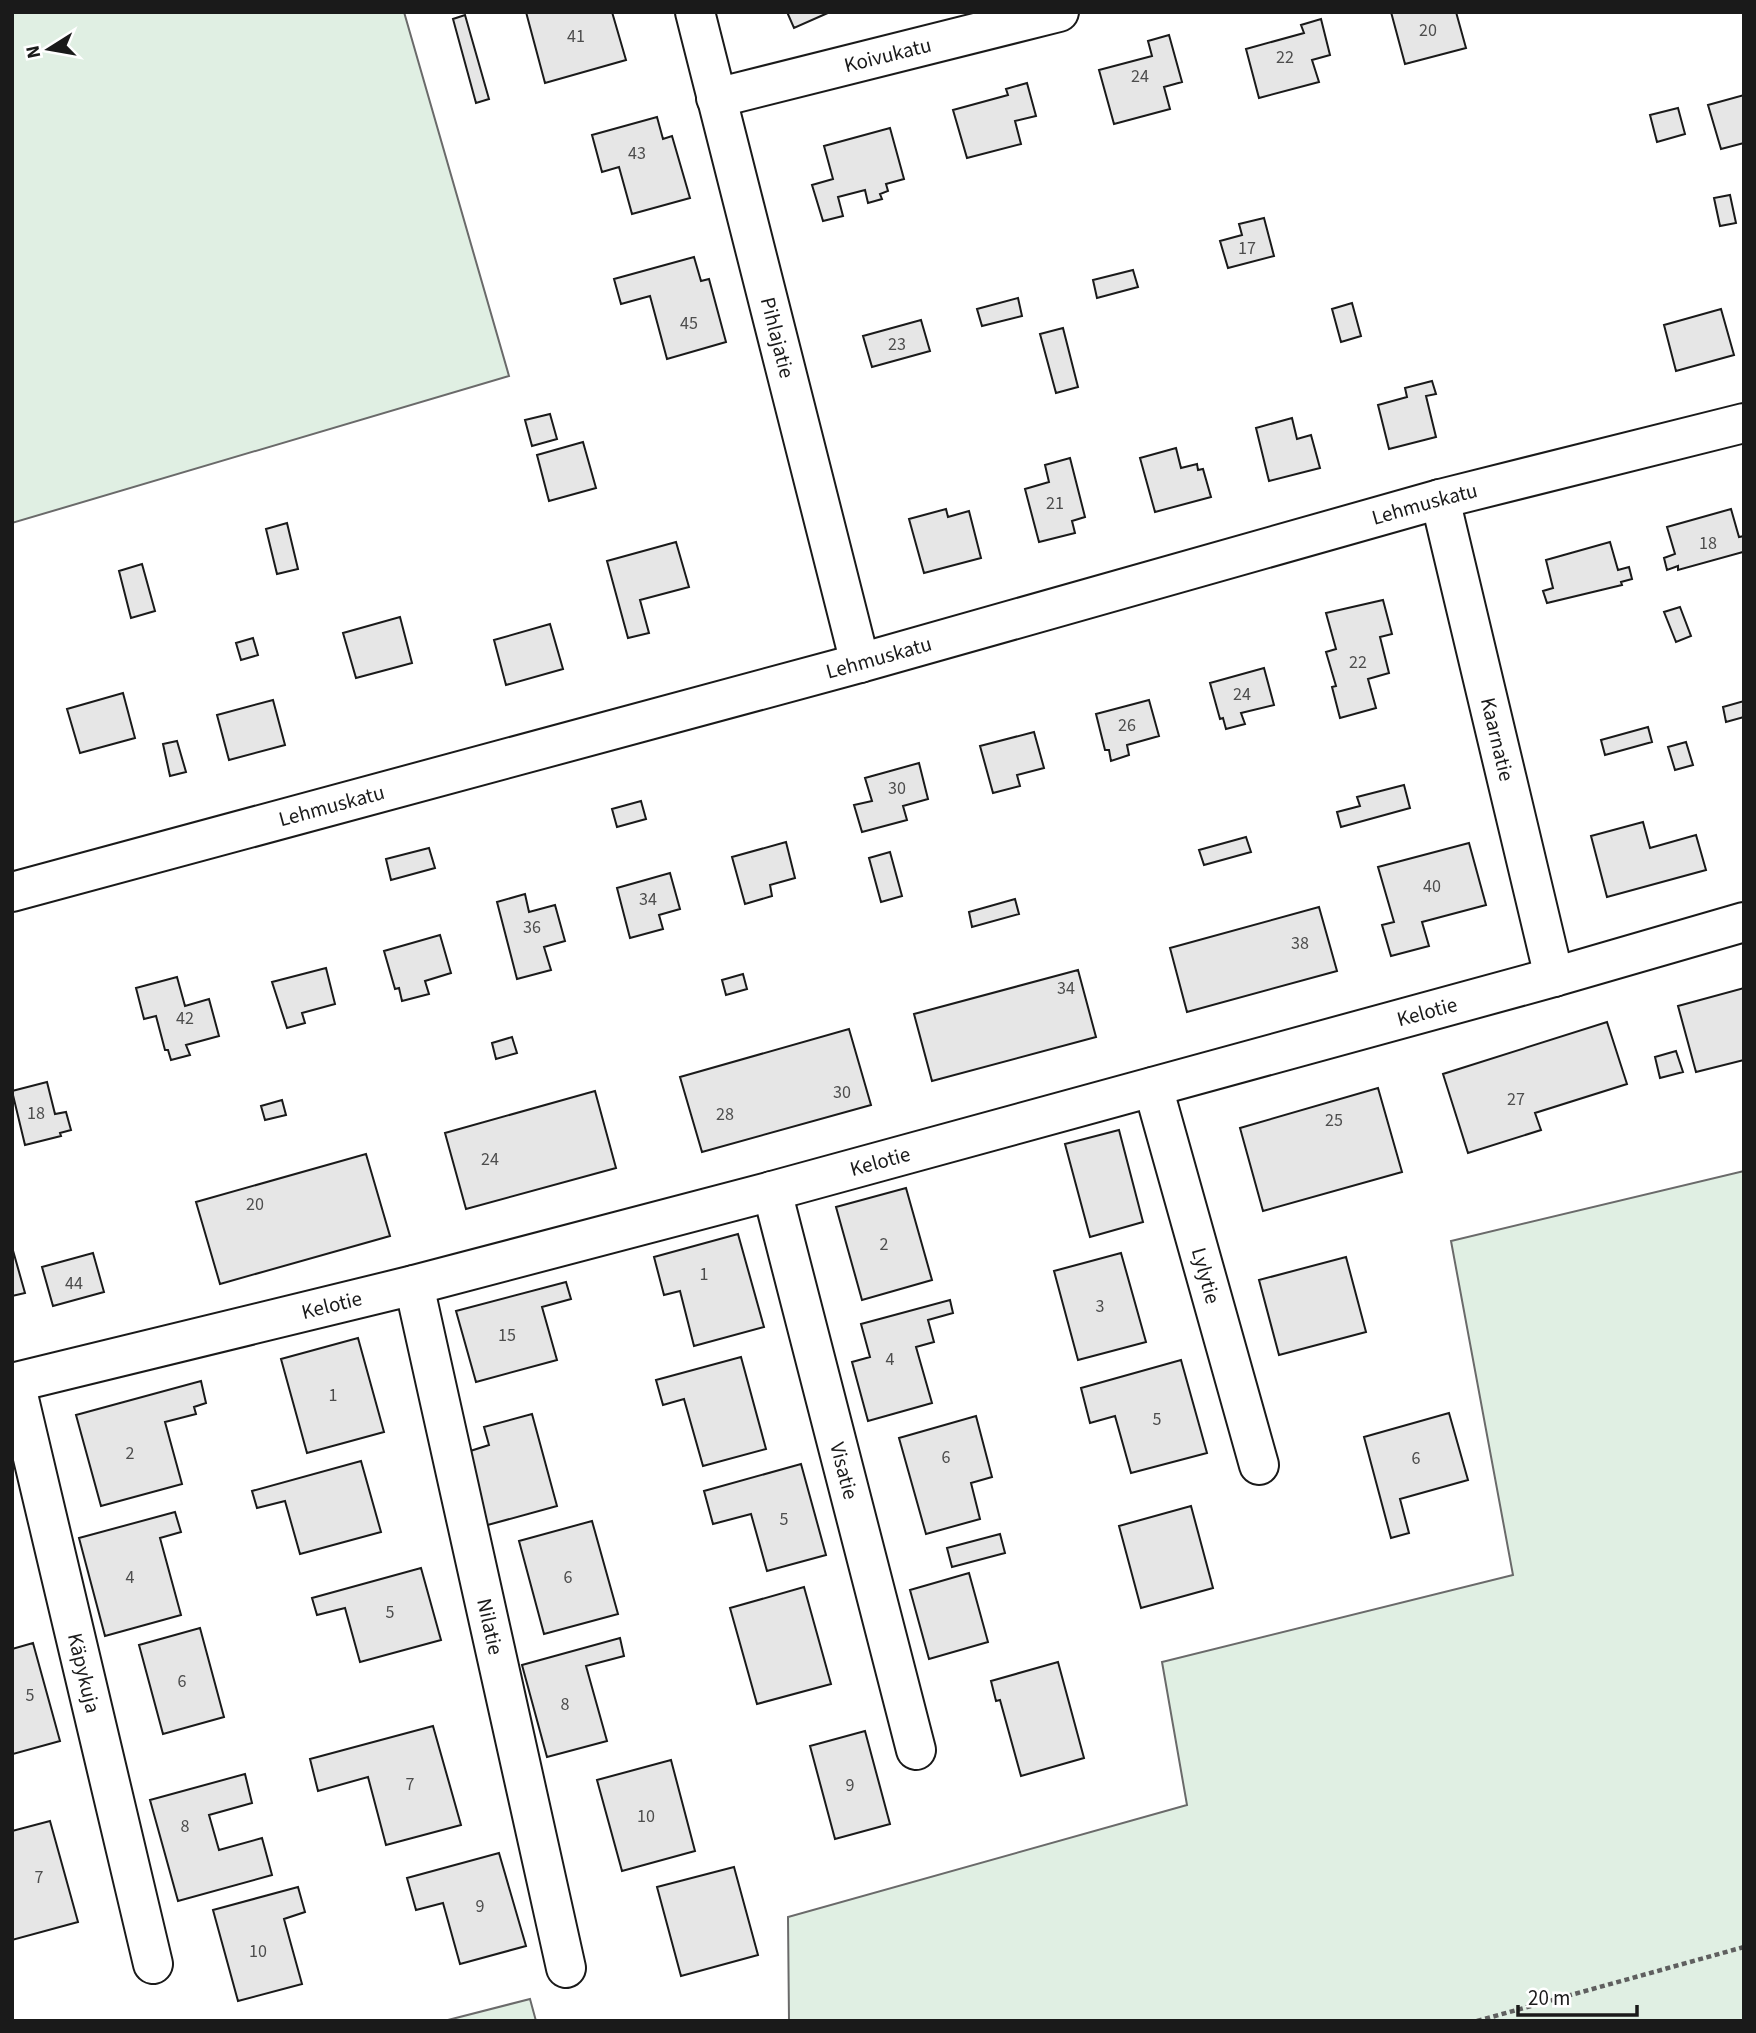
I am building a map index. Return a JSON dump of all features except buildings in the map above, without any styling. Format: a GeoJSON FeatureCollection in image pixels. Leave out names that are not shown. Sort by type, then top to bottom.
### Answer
{"type":"FeatureCollection","features":[{"type":"Feature","properties":{"kind":"street","name":"Pihlajatie"},"geometry":{"type":"LineString","coordinates":[[695,12],[860,663]]}},
{"type":"Feature","properties":{"kind":"street","name":"Koivukatu"},"geometry":{"type":"LineString","coordinates":[[716,98],[1059,12]]}},
{"type":"Feature","properties":{"kind":"street","name":"Lehmuskatu"},"geometry":{"type":"LineString","coordinates":[[12,892],[860,663],[1440,499],[1744,423]]}},
{"type":"Feature","properties":{"kind":"street","name":"Kaarnatie"},"geometry":{"type":"LineString","coordinates":[[1440,499],[1554,977]]}},
{"type":"Feature","properties":{"kind":"street","name":"Kelotie"},"geometry":{"type":"LineString","coordinates":[[13,1383],[414,1285],[772,1191],[1554,977],[1744,922]]}},
{"type":"Feature","properties":{"kind":"street","name":"Lylytie"},"geometry":{"type":"LineString","coordinates":[[1153,1087],[1259,1465]]}},
{"type":"Feature","properties":{"kind":"street","name":"Visatie"},"geometry":{"type":"LineString","coordinates":[[772,1191],[916,1749]]}},
{"type":"Feature","properties":{"kind":"street","name":"Nilatie"},"geometry":{"type":"LineString","coordinates":[[414,1285],[566,1968]]}},
{"type":"Feature","properties":{"kind":"street","name":"Käpykuja"},"geometry":{"type":"LineString","coordinates":[[13,1383],[153,1964]]}},
{"type":"Feature","properties":{"kind":"path"},"geometry":{"type":"LineString","coordinates":[[1477,2021],[1744,1947]]}},
{"type":"Feature","properties":{"kind":"green space"},"geometry":{"type":"Polygon","coordinates":[[[12,12],[404,12],[509,376],[12,523],[12,12]]]}},
{"type":"Feature","properties":{"kind":"green space"},"geometry":{"type":"Polygon","coordinates":[[[1744,1171],[1744,2021],[789,2021],[788,1917],[1187,1805],[1162,1662],[1513,1575],[1451,1241],[1744,1171]]]}},
{"type":"Feature","properties":{"kind":"green space"},"geometry":{"type":"Polygon","coordinates":[[[530,1999],[536,2021],[444,2021],[530,1999]]]}}]}
